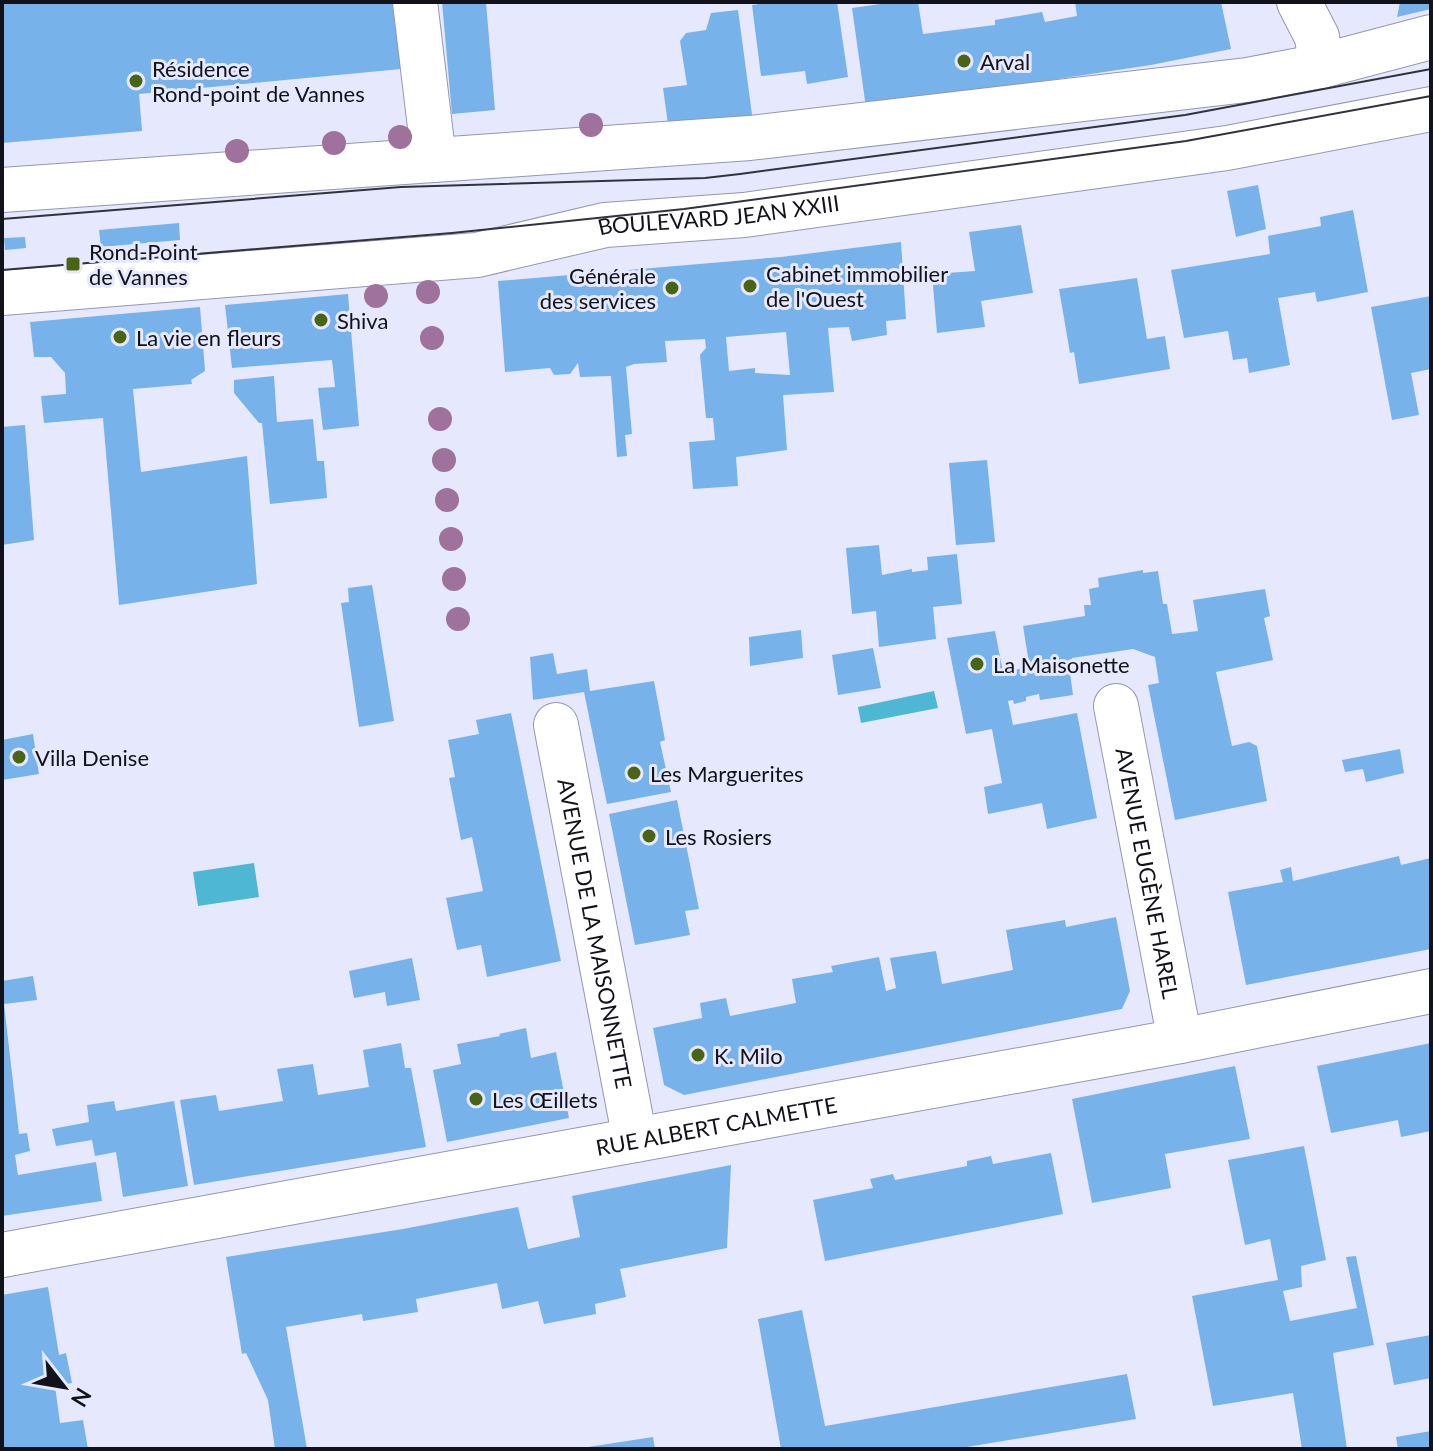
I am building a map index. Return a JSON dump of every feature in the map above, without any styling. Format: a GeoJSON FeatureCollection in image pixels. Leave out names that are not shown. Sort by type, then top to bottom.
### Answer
{"type":"FeatureCollection","features":[{"type":"Feature","properties":{"kind":"main road"},"geometry":{"type":"LineString","coordinates":[[415,2],[434,160]]}},
{"type":"Feature","properties":{"kind":"main road"},"geometry":{"type":"LineString","coordinates":[[1299,2],[1317,37],[1321,66]]}},
{"type":"Feature","properties":{"kind":"main road"},"geometry":{"type":"LineString","coordinates":[[2,190],[750,138],[1247,80],[1321,66],[1431,37]]}},
{"type":"Feature","properties":{"kind":"main road","name":"BOULEVARD JEAN XXIII"},"geometry":{"type":"LineString","coordinates":[[2,293],[477,255],[605,225],[744,215],[1227,148],[1431,109]]}},
{"type":"Feature","properties":{"kind":"main road","name":"AVENUE EUGÈNE HAREL"},"geometry":{"type":"LineString","coordinates":[[1116,706],[1180,1041]]}},
{"type":"Feature","properties":{"kind":"main road","name":"AVENUE DE LA MAISONNETTE"},"geometry":{"type":"LineString","coordinates":[[556,725],[635,1140]]}},
{"type":"Feature","properties":{"kind":"main road","name":"RUE ALBERT CALMETTE"},"geometry":{"type":"LineString","coordinates":[[2,1255],[1180,1041],[1431,991]]}},
{"type":"Feature","properties":{"kind":"water"},"geometry":{"type":"Polygon","coordinates":[[[934,691],[938,708],[861,723],[858,707],[934,691]]]}},
{"type":"Feature","properties":{"kind":"water"},"geometry":{"type":"Polygon","coordinates":[[[254,863],[259,897],[198,906],[193,872],[254,863]]]}},
{"type":"Feature","properties":{"kind":"building","name":"Résidence Rond-point de Vannes"},"geometry":{"type":"Polygon","coordinates":[[[2,2],[393,2],[401,69],[139,94],[142,131],[2,143],[2,2]]]}},
{"type":"Feature","properties":{"kind":"building"},"geometry":{"type":"Polygon","coordinates":[[[442,2],[486,2],[495,110],[452,114],[442,2]]]}},
{"type":"Feature","properties":{"kind":"building"},"geometry":{"type":"Polygon","coordinates":[[[837,2],[848,77],[807,84],[805,71],[761,76],[752,5],[837,2]]]}},
{"type":"Feature","properties":{"kind":"building"},"geometry":{"type":"Polygon","coordinates":[[[918,2],[923,34],[995,25],[995,20],[1042,12],[1045,22],[1077,16],[1075,2],[1221,2],[1231,49],[1151,65],[866,108],[852,8],[918,2]]]}},
{"type":"Feature","properties":{"kind":"building"},"geometry":{"type":"Polygon","coordinates":[[[1400,2],[1431,2],[1431,9],[1397,17],[1400,2]]]}},
{"type":"Feature","properties":{"kind":"building"},"geometry":{"type":"Polygon","coordinates":[[[738,10],[753,122],[669,131],[663,88],[687,85],[680,41],[686,33],[706,30],[711,13],[738,10]]]}},
{"type":"Feature","properties":{"kind":"building"},"geometry":{"type":"Polygon","coordinates":[[[1258,185],[1266,229],[1236,237],[1227,191],[1258,185]]]}},
{"type":"Feature","properties":{"kind":"building"},"geometry":{"type":"Polygon","coordinates":[[[1353,210],[1368,292],[1317,302],[1315,292],[1278,298],[1290,365],[1249,373],[1247,358],[1233,360],[1228,331],[1184,338],[1171,270],[1270,254],[1268,236],[1321,226],[1320,217],[1353,210]]]}},
{"type":"Feature","properties":{"kind":"building"},"geometry":{"type":"Polygon","coordinates":[[[179,223],[180,240],[101,247],[99,230],[179,223]]]}},
{"type":"Feature","properties":{"kind":"building"},"geometry":{"type":"Polygon","coordinates":[[[1021,225],[1033,293],[981,301],[985,327],[937,333],[932,274],[975,271],[969,232],[1021,225]]]}},
{"type":"Feature","properties":{"kind":"building"},"geometry":{"type":"Polygon","coordinates":[[[25,237],[26,248],[5,250],[4,238],[25,237]]]}},
{"type":"Feature","properties":{"kind":"building"},"geometry":{"type":"Polygon","coordinates":[[[901,242],[906,319],[886,321],[887,335],[852,341],[849,327],[828,328],[834,392],[783,395],[787,450],[736,457],[738,486],[693,489],[689,442],[715,440],[713,418],[706,418],[700,355],[706,348],[705,339],[665,341],[667,362],[626,367],[632,434],[625,435],[627,456],[617,457],[611,376],[580,377],[578,363],[570,374],[554,375],[550,368],[505,372],[498,281],[781,257],[901,242]],[[786,332],[726,337],[729,371],[755,368],[755,373],[790,375],[786,332]]]}},
{"type":"Feature","properties":{"kind":"building"},"geometry":{"type":"Polygon","coordinates":[[[1137,278],[1147,339],[1165,336],[1170,369],[1079,384],[1074,352],[1070,353],[1059,289],[1137,278]]]}},
{"type":"Feature","properties":{"kind":"building"},"geometry":{"type":"Polygon","coordinates":[[[348,294],[359,426],[323,430],[318,388],[335,387],[332,360],[232,368],[225,305],[348,294]]]}},
{"type":"Feature","properties":{"kind":"building"},"geometry":{"type":"Polygon","coordinates":[[[1431,296],[1431,369],[1411,373],[1419,415],[1392,420],[1371,307],[1431,296]]]}},
{"type":"Feature","properties":{"kind":"building"},"geometry":{"type":"Polygon","coordinates":[[[200,307],[205,371],[191,380],[192,384],[133,389],[141,472],[247,456],[257,584],[119,605],[103,418],[44,423],[41,396],[66,394],[65,373],[51,357],[34,357],[30,322],[200,307]]]}},
{"type":"Feature","properties":{"kind":"building"},"geometry":{"type":"Polygon","coordinates":[[[274,376],[277,422],[313,419],[317,461],[324,461],[327,498],[270,504],[262,423],[234,393],[234,380],[274,376]]]}},
{"type":"Feature","properties":{"kind":"building"},"geometry":{"type":"Polygon","coordinates":[[[25,425],[34,540],[2,545],[2,427],[25,425]]]}},
{"type":"Feature","properties":{"kind":"building"},"geometry":{"type":"Polygon","coordinates":[[[987,460],[995,542],[956,545],[949,463],[987,460]]]}},
{"type":"Feature","properties":{"kind":"building"},"geometry":{"type":"Polygon","coordinates":[[[879,545],[882,575],[912,569],[912,572],[928,570],[927,557],[957,554],[962,604],[933,607],[936,639],[879,647],[876,611],[852,614],[846,548],[879,545]]]}},
{"type":"Feature","properties":{"kind":"building"},"geometry":{"type":"Polygon","coordinates":[[[1143,570],[1143,573],[1158,571],[1172,634],[1198,631],[1193,600],[1265,589],[1270,616],[1264,618],[1273,660],[1216,672],[1232,746],[1249,742],[1257,746],[1267,801],[1175,820],[1148,685],[1159,683],[1155,657],[1133,649],[1072,658],[1069,665],[1073,695],[1040,700],[1039,694],[1014,704],[1013,700],[1008,701],[1013,725],[1077,713],[1097,818],[1047,829],[1042,803],[988,814],[984,787],[1002,783],[992,729],[966,734],[947,638],[995,631],[1003,672],[1035,666],[1029,663],[1023,626],[1085,616],[1084,605],[1091,605],[1089,589],[1099,587],[1098,578],[1143,570]]]}},
{"type":"Feature","properties":{"kind":"building"},"geometry":{"type":"Polygon","coordinates":[[[372,585],[394,721],[359,727],[341,603],[349,602],[348,588],[372,585]]]}},
{"type":"Feature","properties":{"kind":"building"},"geometry":{"type":"Polygon","coordinates":[[[801,630],[803,658],[750,666],[749,637],[801,630]]]}},
{"type":"Feature","properties":{"kind":"building"},"geometry":{"type":"Polygon","coordinates":[[[873,648],[881,688],[838,695],[832,655],[873,648]]]}},
{"type":"Feature","properties":{"kind":"building"},"geometry":{"type":"Polygon","coordinates":[[[553,653],[557,674],[587,669],[590,691],[654,681],[665,740],[660,742],[671,792],[607,804],[584,692],[533,700],[530,657],[553,653]]]}},
{"type":"Feature","properties":{"kind":"building"},"geometry":{"type":"Polygon","coordinates":[[[511,713],[561,961],[487,977],[481,945],[457,950],[446,898],[483,891],[472,837],[461,840],[449,778],[455,777],[448,740],[479,734],[476,720],[511,713]]]}},
{"type":"Feature","properties":{"kind":"building","name":"Villa Denise"},"geometry":{"type":"Polygon","coordinates":[[[33,734],[39,774],[2,780],[2,740],[33,734]]]}},
{"type":"Feature","properties":{"kind":"building"},"geometry":{"type":"Polygon","coordinates":[[[1400,749],[1404,773],[1366,782],[1363,769],[1345,772],[1342,760],[1400,749]]]}},
{"type":"Feature","properties":{"kind":"building"},"geometry":{"type":"Polygon","coordinates":[[[677,800],[699,909],[685,911],[690,935],[635,945],[609,814],[677,800]]]}},
{"type":"Feature","properties":{"kind":"building"},"geometry":{"type":"Polygon","coordinates":[[[1399,856],[1401,865],[1431,858],[1431,949],[1246,985],[1228,892],[1283,882],[1280,870],[1291,867],[1293,881],[1399,856]]]}},
{"type":"Feature","properties":{"kind":"building"},"geometry":{"type":"Polygon","coordinates":[[[1116,917],[1130,991],[1122,1009],[684,1095],[664,1085],[653,1028],[702,1018],[700,1003],[726,998],[730,1016],[796,1003],[792,979],[833,972],[831,966],[879,957],[886,991],[896,988],[890,958],[936,951],[942,984],[1013,970],[1006,930],[1065,920],[1066,927],[1116,917]]]}},
{"type":"Feature","properties":{"kind":"building"},"geometry":{"type":"Polygon","coordinates":[[[412,958],[420,1000],[387,1006],[385,992],[354,998],[349,971],[412,958]]]}},
{"type":"Feature","properties":{"kind":"building"},"geometry":{"type":"Polygon","coordinates":[[[33,976],[37,1000],[4,1004],[19,1134],[27,1133],[30,1151],[15,1155],[18,1175],[96,1162],[102,1201],[2,1216],[2,981],[33,976]]]}},
{"type":"Feature","properties":{"kind":"building"},"geometry":{"type":"Polygon","coordinates":[[[526,1028],[531,1058],[556,1052],[569,1118],[447,1142],[433,1070],[461,1064],[457,1044],[526,1028]]]}},
{"type":"Feature","properties":{"kind":"building"},"geometry":{"type":"Polygon","coordinates":[[[401,1043],[405,1068],[411,1068],[426,1147],[194,1185],[180,1100],[216,1095],[219,1111],[283,1101],[277,1069],[313,1064],[318,1095],[369,1087],[363,1050],[401,1043]]]}},
{"type":"Feature","properties":{"kind":"building"},"geometry":{"type":"Polygon","coordinates":[[[1431,1043],[1431,1131],[1401,1137],[1398,1120],[1331,1133],[1317,1066],[1431,1043]]]}},
{"type":"Feature","properties":{"kind":"building"},"geometry":{"type":"Polygon","coordinates":[[[1235,1066],[1250,1139],[1165,1154],[1171,1188],[1092,1203],[1072,1099],[1235,1066]]]}},
{"type":"Feature","properties":{"kind":"building"},"geometry":{"type":"Polygon","coordinates":[[[114,1101],[116,1111],[174,1101],[188,1186],[123,1197],[116,1152],[95,1156],[92,1140],[56,1146],[52,1129],[89,1122],[87,1105],[114,1101]]]}},
{"type":"Feature","properties":{"kind":"building"},"geometry":{"type":"Polygon","coordinates":[[[1304,1146],[1326,1260],[1301,1266],[1302,1287],[1283,1291],[1290,1321],[1357,1308],[1346,1257],[1356,1256],[1374,1345],[1333,1353],[1347,1449],[1302,1449],[1293,1393],[1213,1406],[1192,1296],[1278,1280],[1270,1239],[1245,1245],[1228,1160],[1304,1146]]]}},
{"type":"Feature","properties":{"kind":"building"},"geometry":{"type":"Polygon","coordinates":[[[1051,1153],[1063,1214],[825,1261],[813,1200],[873,1188],[870,1179],[893,1174],[895,1180],[967,1166],[967,1161],[991,1156],[993,1164],[1051,1153]]]}},
{"type":"Feature","properties":{"kind":"building"},"geometry":{"type":"Polygon","coordinates":[[[731,1165],[727,1248],[620,1269],[626,1297],[595,1304],[596,1314],[544,1324],[538,1301],[502,1309],[497,1283],[416,1299],[418,1312],[363,1321],[362,1314],[286,1327],[307,1449],[275,1449],[268,1400],[246,1353],[242,1354],[226,1257],[518,1207],[528,1249],[580,1237],[572,1196],[731,1165]]]}},
{"type":"Feature","properties":{"kind":"building"},"geometry":{"type":"Polygon","coordinates":[[[48,1287],[59,1355],[66,1353],[72,1383],[55,1386],[60,1423],[83,1420],[88,1449],[2,1449],[2,1295],[48,1287]]]}},
{"type":"Feature","properties":{"kind":"building"},"geometry":{"type":"Polygon","coordinates":[[[802,1310],[825,1426],[1127,1374],[1136,1419],[955,1449],[781,1449],[758,1319],[802,1310]]]}},
{"type":"Feature","properties":{"kind":"building"},"geometry":{"type":"Polygon","coordinates":[[[1431,1335],[1431,1378],[1394,1385],[1386,1343],[1431,1335]]]}},
{"type":"Feature","properties":{"kind":"building"},"geometry":{"type":"Polygon","coordinates":[[[1431,1431],[1431,1449],[1398,1449],[1396,1437],[1431,1431]]]}},
{"type":"Feature","properties":{"kind":"building"},"geometry":{"type":"Polygon","coordinates":[[[653,1437],[655,1449],[588,1449],[588,1447],[653,1437]]]}},
{"type":"Feature","properties":{"kind":"tram line"},"geometry":{"type":"LineString","coordinates":[[2,219],[401,187],[705,178],[1185,115],[1431,69]]}},
{"type":"Feature","properties":{"kind":"tram line"},"geometry":{"type":"LineString","coordinates":[[2,270],[452,233],[684,209],[1186,141],[1431,96]]}},
{"type":"Feature","properties":{"kind":"place","name":"Arval"},"geometry":{"type":"Point","coordinates":[964,61]}},
{"type":"Feature","properties":{"kind":"place","name":"Résidence Rond-point de Vannes"},"geometry":{"type":"Point","coordinates":[136,81]}},
{"type":"Feature","properties":{"kind":"place","name":"Rond-Point de Vannes"},"geometry":{"type":"Point","coordinates":[73,264]}},
{"type":"Feature","properties":{"kind":"place","name":"Cabinet immobilier de l'Ouest"},"geometry":{"type":"Point","coordinates":[750,286]}},
{"type":"Feature","properties":{"kind":"place","name":"Générale des services"},"geometry":{"type":"Point","coordinates":[672,288]}},
{"type":"Feature","properties":{"kind":"place","name":"Shiva"},"geometry":{"type":"Point","coordinates":[321,320]}},
{"type":"Feature","properties":{"kind":"place","name":"La vie en fleurs"},"geometry":{"type":"Point","coordinates":[120,337]}},
{"type":"Feature","properties":{"kind":"place","name":"La Maisonette"},"geometry":{"type":"Point","coordinates":[977,664]}},
{"type":"Feature","properties":{"kind":"place","name":"Villa Denise"},"geometry":{"type":"Point","coordinates":[19,757]}},
{"type":"Feature","properties":{"kind":"place","name":"Les Marguerites"},"geometry":{"type":"Point","coordinates":[634,773]}},
{"type":"Feature","properties":{"kind":"place","name":"Les Rosiers"},"geometry":{"type":"Point","coordinates":[649,836]}},
{"type":"Feature","properties":{"kind":"place","name":"K. Milo"},"geometry":{"type":"Point","coordinates":[698,1055]}},
{"type":"Feature","properties":{"kind":"place","name":"Les Œillets"},"geometry":{"type":"Point","coordinates":[476,1099]}}]}
